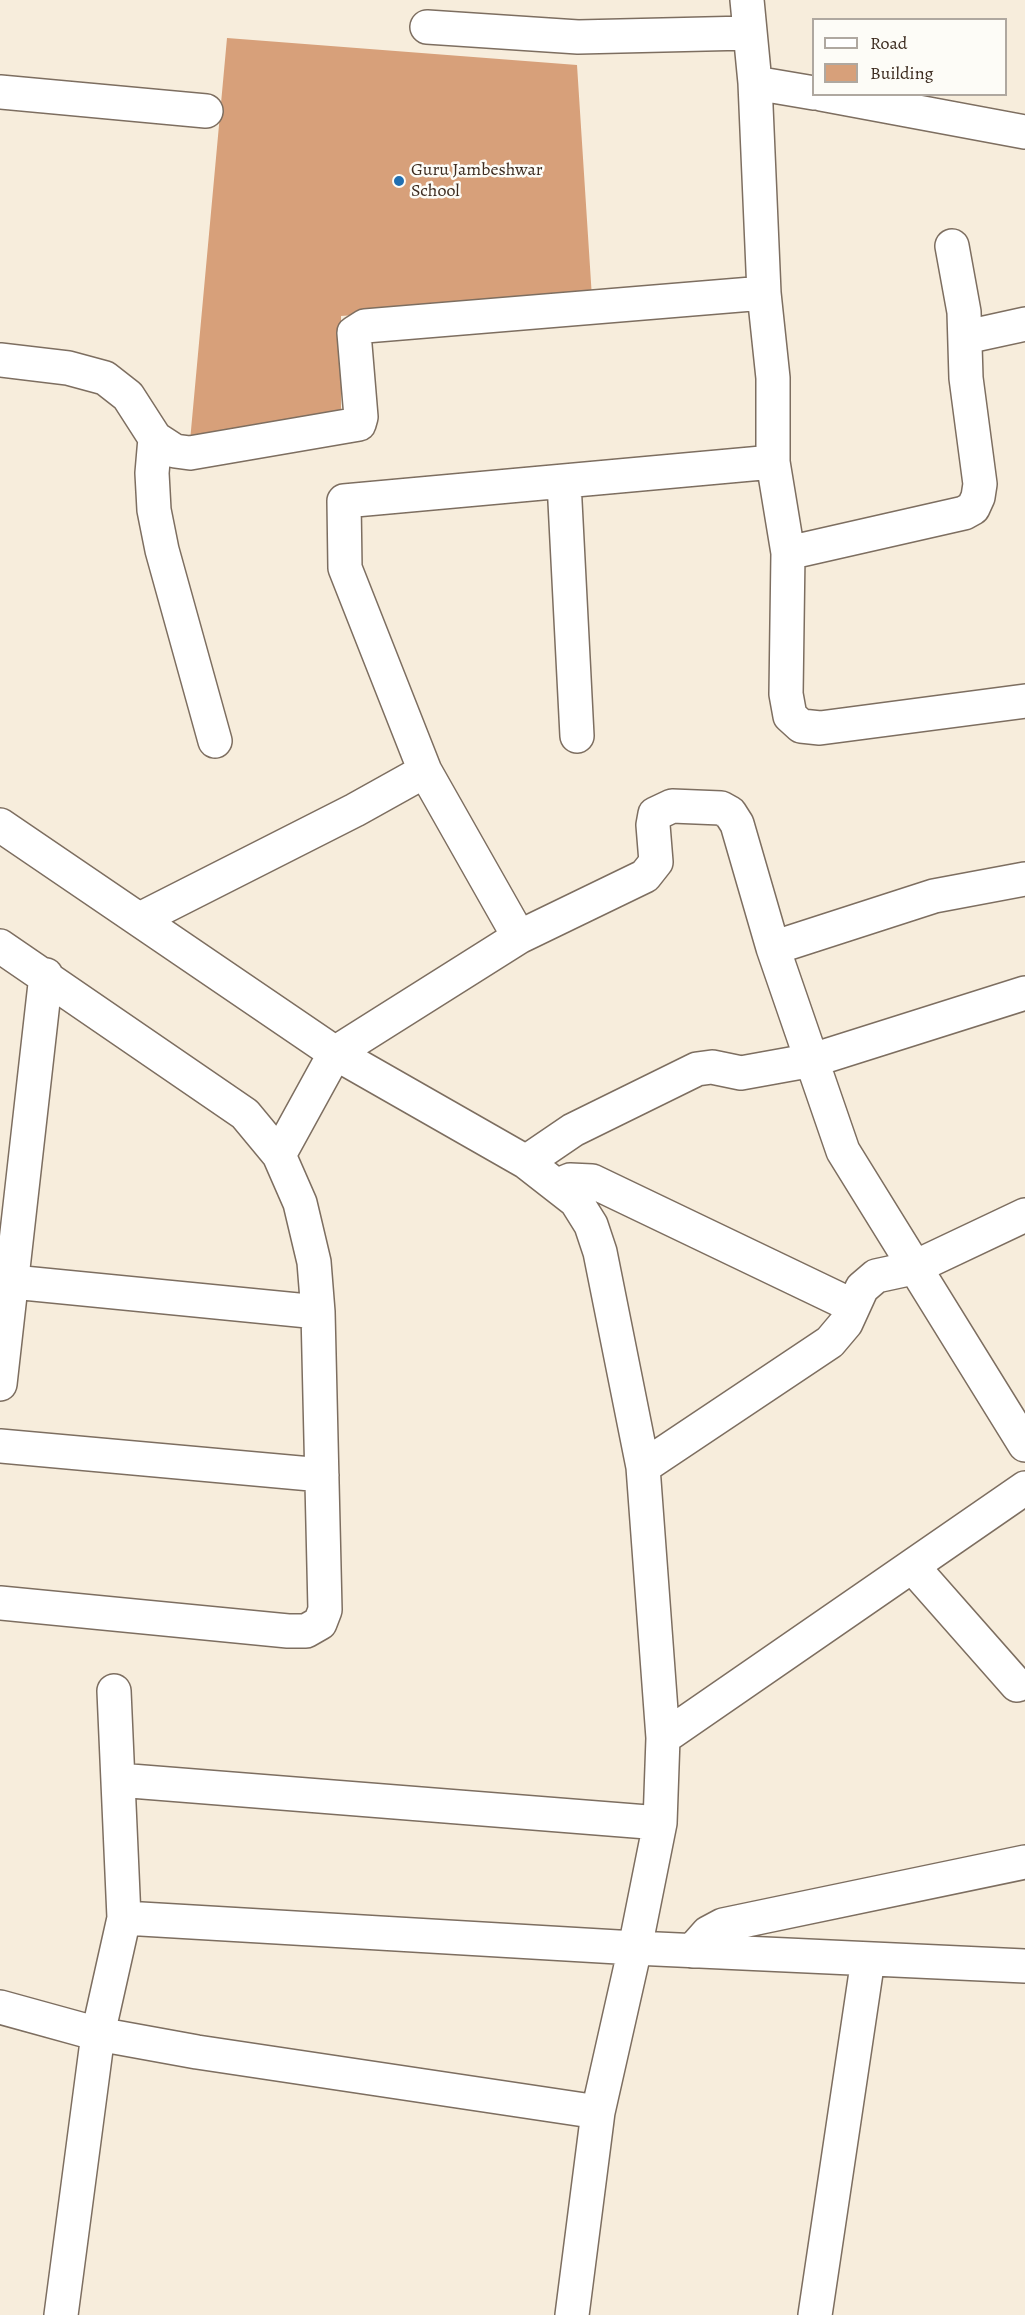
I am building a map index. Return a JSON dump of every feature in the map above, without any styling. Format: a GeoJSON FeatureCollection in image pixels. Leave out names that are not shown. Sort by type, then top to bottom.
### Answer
{"type":"FeatureCollection","features":[{"type":"Feature","properties":{"kind":"street"},"geometry":{"type":"LineString","coordinates":[[747,0],[748,33],[755,83],[764,293],[773,378],[773,462],[788,553],[786,694],[790,716],[801,726],[819,728],[1025,701]]}},
{"type":"Feature","properties":{"kind":"street"},"geometry":{"type":"LineString","coordinates":[[427,27],[578,37],[748,33]]}},
{"type":"Feature","properties":{"kind":"street"},"geometry":{"type":"LineString","coordinates":[[755,83],[812,93]]}},
{"type":"Feature","properties":{"kind":"street"},"geometry":{"type":"LineString","coordinates":[[0,92],[206,111]]}},
{"type":"Feature","properties":{"kind":"street"},"geometry":{"type":"LineString","coordinates":[[832,96],[1025,132]]}},
{"type":"Feature","properties":{"kind":"street"},"geometry":{"type":"LineString","coordinates":[[788,553],[964,513],[973,508],[980,484],[966,378],[966,337],[952,246]]}},
{"type":"Feature","properties":{"kind":"street"},"geometry":{"type":"LineString","coordinates":[[0,360],[68,368],[105,378],[128,396],[155,438],[175,451],[190,453],[358,424],[361,417],[354,333],[364,326],[764,293]]}},
{"type":"Feature","properties":{"kind":"street"},"geometry":{"type":"LineString","coordinates":[[966,337],[1025,324]]}},
{"type":"Feature","properties":{"kind":"street"},"geometry":{"type":"LineString","coordinates":[[155,438],[152,473],[154,510],[162,550],[215,741]]}},
{"type":"Feature","properties":{"kind":"street"},"geometry":{"type":"LineString","coordinates":[[519,937],[425,771],[345,568],[344,501],[773,462]]}},
{"type":"Feature","properties":{"kind":"street"},"geometry":{"type":"LineString","coordinates":[[564,482],[577,736]]}},
{"type":"Feature","properties":{"kind":"street"},"geometry":{"type":"LineString","coordinates":[[140,919],[355,810],[425,771]]}},
{"type":"Feature","properties":{"kind":"street"},"geometry":{"type":"LineString","coordinates":[[279,1155],[335,1053],[519,937],[645,876],[651,870],[657,855],[653,825],[655,814],[672,806],[721,807],[730,813],[737,824],[773,948],[843,1151],[913,1268],[1025,1445]]}},
{"type":"Feature","properties":{"kind":"street"},"geometry":{"type":"LineString","coordinates":[[0,825],[335,1053],[526,1162],[558,1185],[576,1202],[591,1225],[600,1252],[643,1467],[663,1738],[660,1823],[598,2112],[572,2315]]}},
{"type":"Feature","properties":{"kind":"street"},"geometry":{"type":"LineString","coordinates":[[773,948],[934,896],[1025,879]]}},
{"type":"Feature","properties":{"kind":"street"},"geometry":{"type":"LineString","coordinates":[[0,946],[46,975],[244,1114],[279,1155],[300,1203],[314,1262],[318,1312],[325,1610],[320,1623],[306,1631],[0,1603]]}},
{"type":"Feature","properties":{"kind":"street"},"geometry":{"type":"LineString","coordinates":[[0,1384],[46,975]]}},
{"type":"Feature","properties":{"kind":"street"},"geometry":{"type":"LineString","coordinates":[[526,1162],[573,1130],[697,1069],[712,1067],[741,1073],[813,1060],[1025,993]]}},
{"type":"Feature","properties":{"kind":"street"},"geometry":{"type":"LineString","coordinates":[[558,1185],[570,1180],[592,1181],[853,1306]]}},
{"type":"Feature","properties":{"kind":"street"},"geometry":{"type":"LineString","coordinates":[[643,1467],[830,1342],[846,1323],[862,1288],[876,1276],[913,1268],[1023,1219]]}},
{"type":"Feature","properties":{"kind":"street"},"geometry":{"type":"LineString","coordinates":[[13,1282],[318,1312]]}},
{"type":"Feature","properties":{"kind":"street"},"geometry":{"type":"LineString","coordinates":[[0,1446],[322,1474]]}},
{"type":"Feature","properties":{"kind":"street"},"geometry":{"type":"LineString","coordinates":[[663,1738],[1025,1488]]}},
{"type":"Feature","properties":{"kind":"street"},"geometry":{"type":"LineString","coordinates":[[912,1566],[1017,1686]]}},
{"type":"Feature","properties":{"kind":"street"},"geometry":{"type":"LineString","coordinates":[[61,2315],[98,2034],[124,1918],[114,1691]]}},
{"type":"Feature","properties":{"kind":"street"},"geometry":{"type":"LineString","coordinates":[[118,1780],[660,1823]]}},
{"type":"Feature","properties":{"kind":"street"},"geometry":{"type":"LineString","coordinates":[[692,1951],[708,1933],[723,1925],[1025,1862]]}},
{"type":"Feature","properties":{"kind":"street"},"geometry":{"type":"LineString","coordinates":[[124,1918],[635,1948],[1025,1966]]}},
{"type":"Feature","properties":{"kind":"street"},"geometry":{"type":"LineString","coordinates":[[815,2315],[868,1959]]}},
{"type":"Feature","properties":{"kind":"street"},"geometry":{"type":"LineString","coordinates":[[0,2007],[98,2034],[197,2052],[598,2112]]}},
{"type":"Feature","properties":{"kind":"building","name":"Guru Jambeshwar School"},"geometry":{"type":"Polygon","coordinates":[[[227,38],[577,65],[592,298],[341,316],[341,410],[190,441],[227,38]]]}},
{"type":"Feature","properties":{"kind":"place","name":"Guru Jambeshwar School"},"geometry":{"type":"Point","coordinates":[399,181]}}]}
